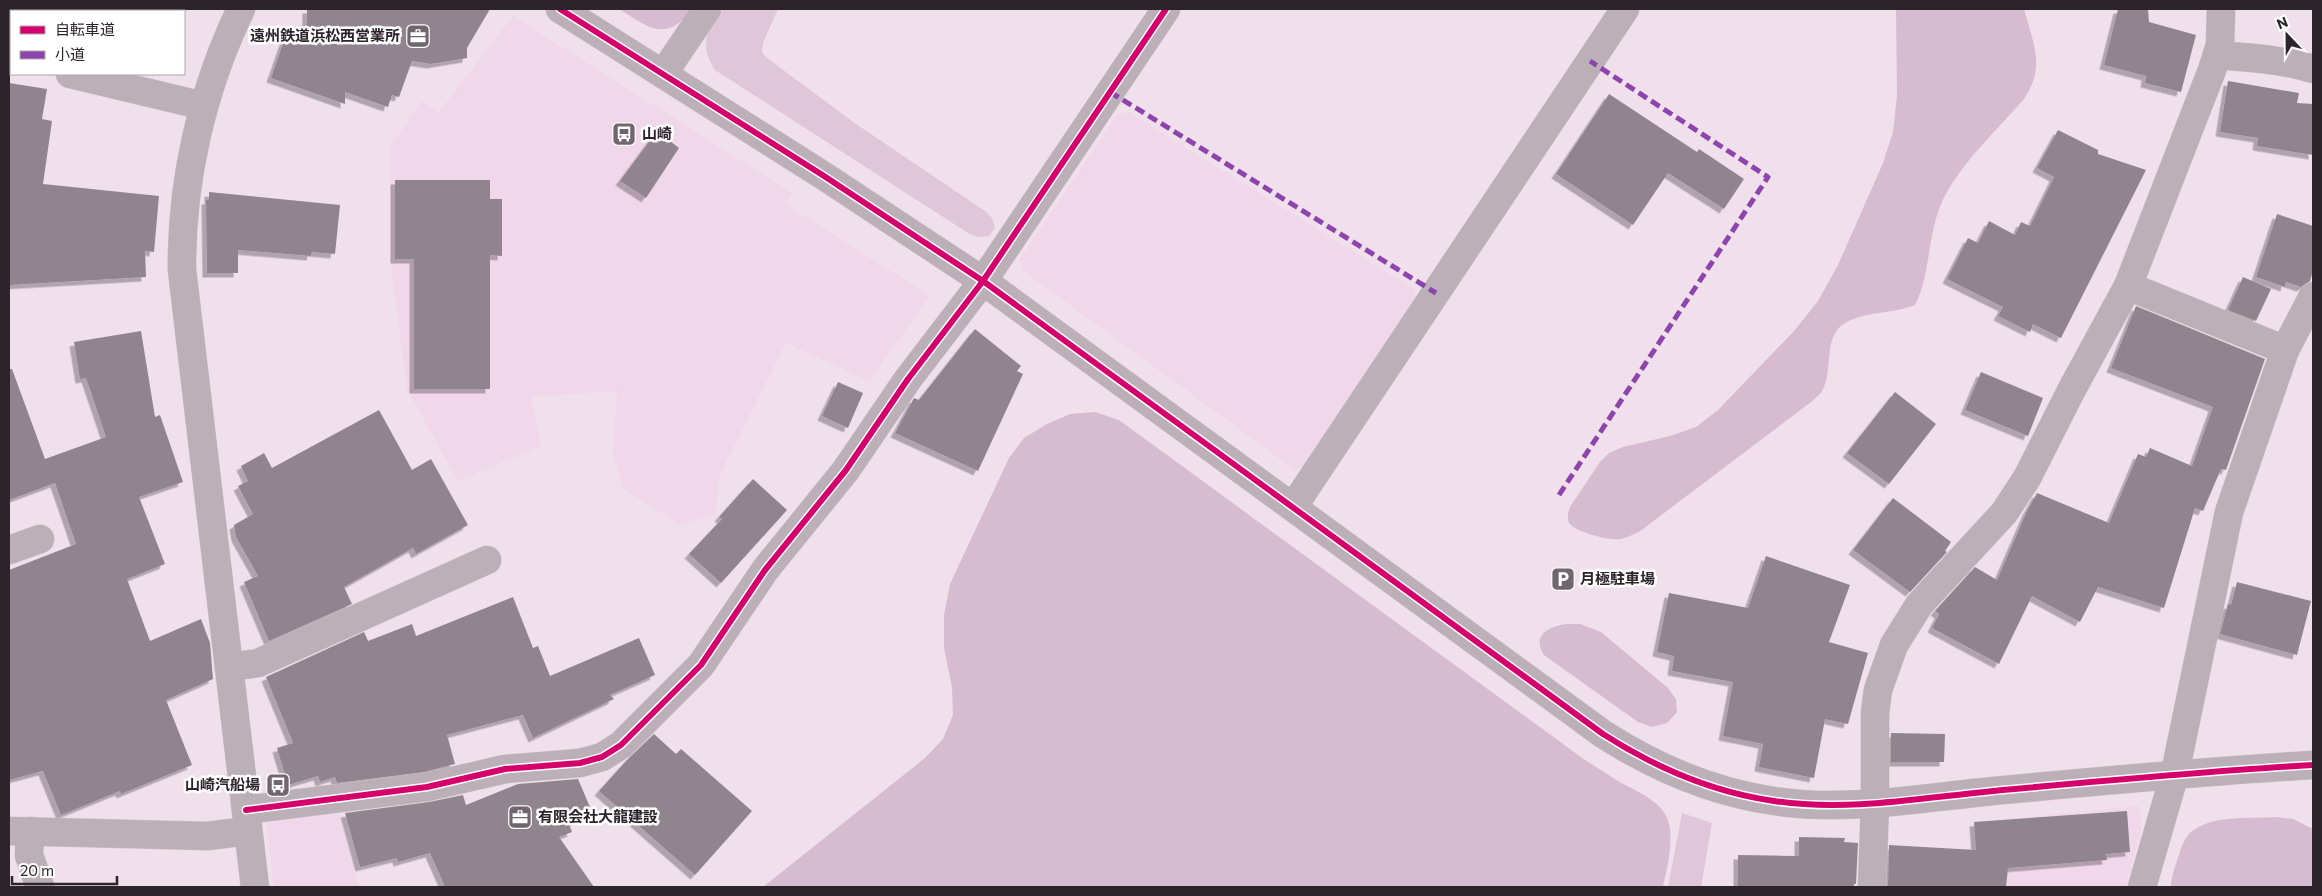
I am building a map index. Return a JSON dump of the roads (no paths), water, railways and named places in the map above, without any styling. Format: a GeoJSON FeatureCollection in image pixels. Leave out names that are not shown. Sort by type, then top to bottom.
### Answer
{"type":"FeatureCollection","features":[{"type":"Feature","properties":{"kind":"street"},"geometry":{"type":"LineString","coordinates":[[241,9],[220,58],[204,106],[190,165],[182,235],[182,270],[255,887]]}},
{"type":"Feature","properties":{"kind":"street"},"geometry":{"type":"LineString","coordinates":[[560,9],[824,176],[983,281],[1603,734],[1643,758],[1703,784],[1738,794],[1775,801],[1812,804],[1875,802],[2175,773],[2313,765]]}},
{"type":"Feature","properties":{"kind":"street"},"geometry":{"type":"LineString","coordinates":[[663,74],[707,9]]}},
{"type":"Feature","properties":{"kind":"street"},"geometry":{"type":"LineString","coordinates":[[40,887],[19,831],[207,836],[247,820],[427,787],[505,769],[580,763],[602,756],[621,745],[702,665],[765,570],[846,470],[908,379],[983,281],[1166,9]]}},
{"type":"Feature","properties":{"kind":"street"},"geometry":{"type":"LineString","coordinates":[[1293,508],[1625,9]]}},
{"type":"Feature","properties":{"kind":"street"},"geometry":{"type":"LineString","coordinates":[[1872,887],[1875,802],[1875,713],[1878,690],[1894,645],[1919,605],[1994,525],[2028,478],[2072,389],[2128,286],[2217,55],[2220,45],[2221,9]]}},
{"type":"Feature","properties":{"kind":"street"},"geometry":{"type":"LineString","coordinates":[[2217,55],[2287,62],[2313,69]]}},
{"type":"Feature","properties":{"kind":"street"},"geometry":{"type":"LineString","coordinates":[[74,75],[204,106]]}},
{"type":"Feature","properties":{"kind":"street"},"geometry":{"type":"LineString","coordinates":[[2128,286],[2285,350]]}},
{"type":"Feature","properties":{"kind":"street"},"geometry":{"type":"LineString","coordinates":[[2142,887],[2175,773],[2229,512],[2285,350],[2313,296]]}},
{"type":"Feature","properties":{"kind":"street"},"geometry":{"type":"LineString","coordinates":[[9,550],[40,539]]}},
{"type":"Feature","properties":{"kind":"street"},"geometry":{"type":"LineString","coordinates":[[228,667],[258,663],[487,560]]}},
{"type":"Feature","properties":{"kind":"place","name":"遠州鉄道浜松西営業所"},"geometry":{"type":"Point","coordinates":[418,36]}},
{"type":"Feature","properties":{"kind":"place","name":"山崎"},"geometry":{"type":"Point","coordinates":[624,134]}},
{"type":"Feature","properties":{"kind":"place","name":"月極駐車場"},"geometry":{"type":"Point","coordinates":[1563,579]}},
{"type":"Feature","properties":{"kind":"place","name":"山崎汽船場"},"geometry":{"type":"Point","coordinates":[278,785]}},
{"type":"Feature","properties":{"kind":"place","name":"有限会社大龍建設"},"geometry":{"type":"Point","coordinates":[520,817]}}]}
